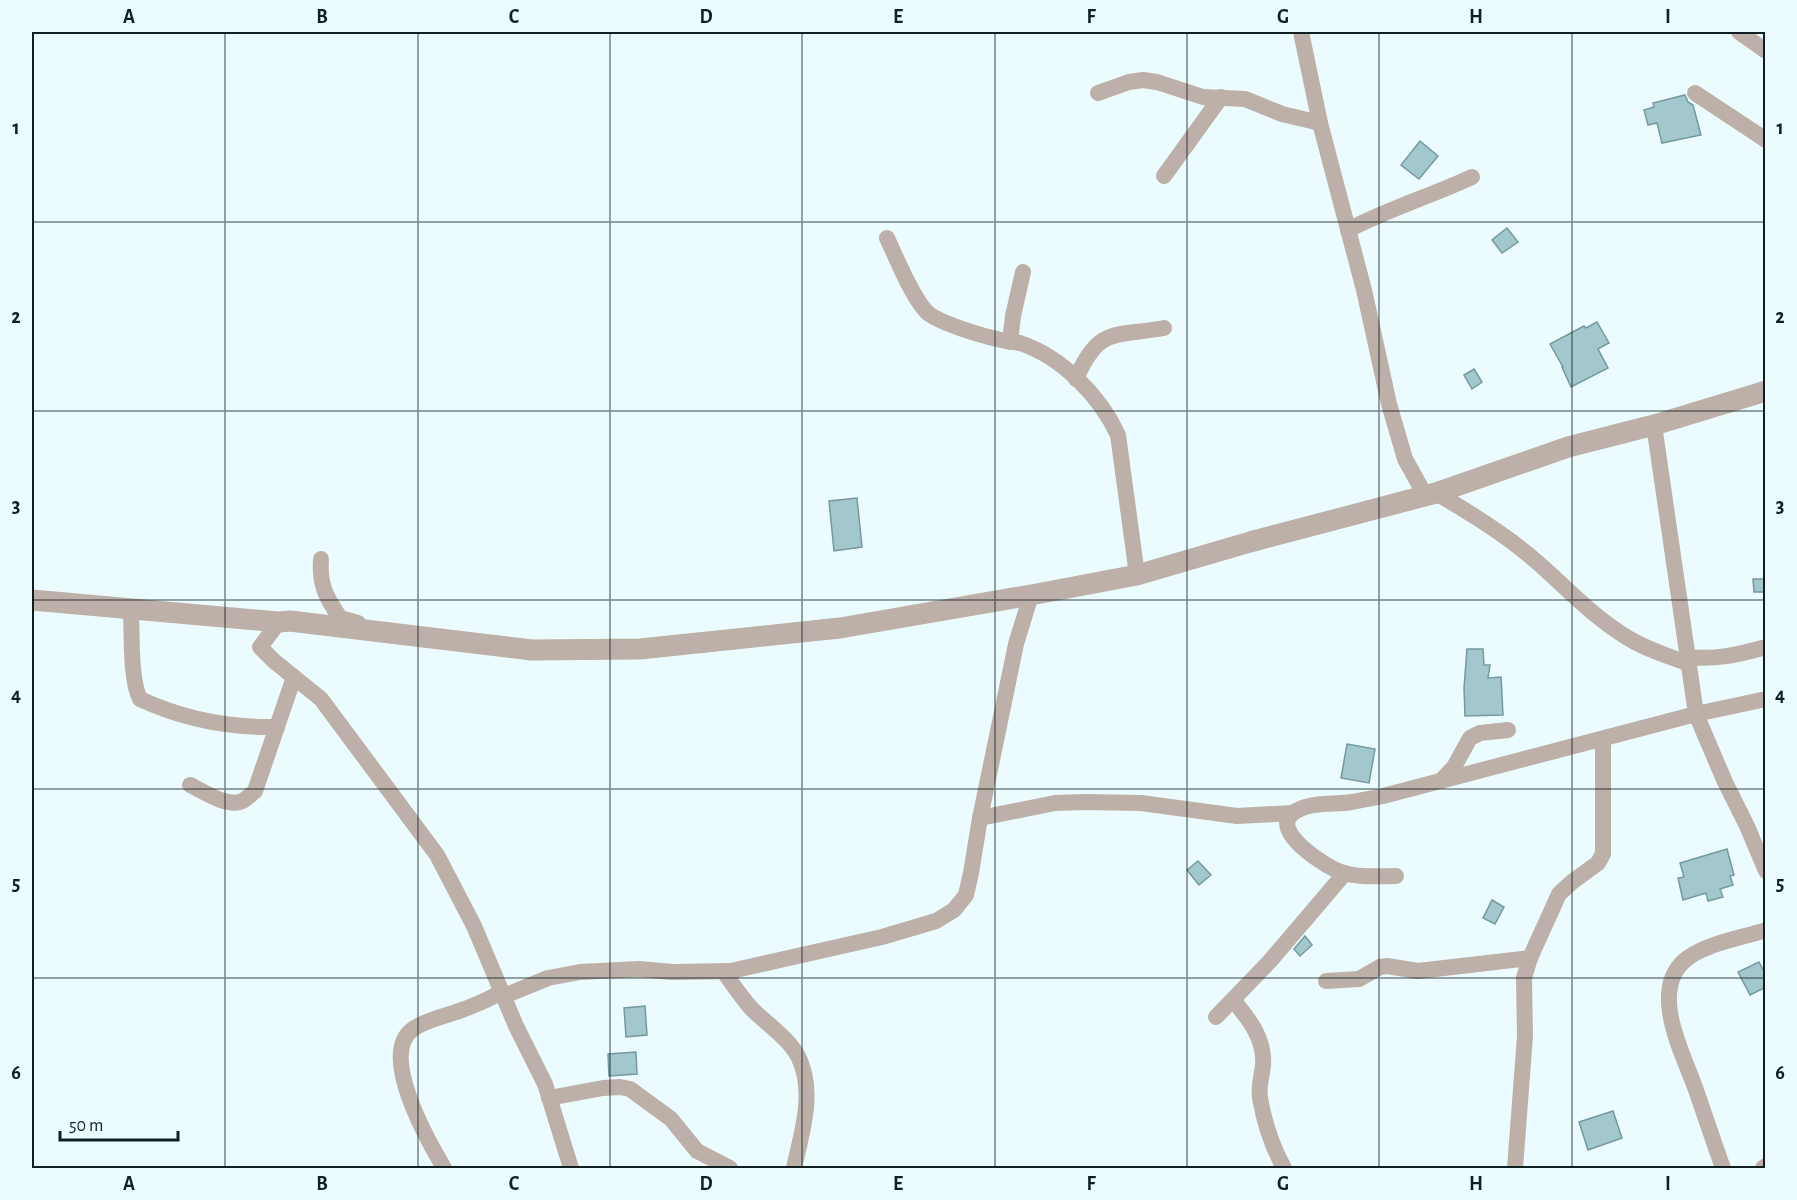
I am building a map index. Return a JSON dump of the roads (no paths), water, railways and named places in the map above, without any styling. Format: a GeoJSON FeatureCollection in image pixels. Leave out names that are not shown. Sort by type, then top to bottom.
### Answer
{"type":"FeatureCollection","features":[{"type":"Feature","properties":{"kind":"street"},"geometry":{"type":"LineString","coordinates":[[1301,32],[1320,123],[1396,432],[1404,459],[1430,494],[1475,516],[1525,551],[1596,615],[1627,638],[1658,653],[1687,660],[1709,659],[1766,647]]}},
{"type":"Feature","properties":{"kind":"street"},"geometry":{"type":"LineString","coordinates":[[1739,32],[1766,51]]}},
{"type":"Feature","properties":{"kind":"street"},"geometry":{"type":"LineString","coordinates":[[1098,93],[1121,84],[1143,80],[1157,82],[1203,97],[1245,99],[1282,114],[1320,123]]}},
{"type":"Feature","properties":{"kind":"street"},"geometry":{"type":"LineString","coordinates":[[1695,93],[1766,140]]}},
{"type":"Feature","properties":{"kind":"street"},"geometry":{"type":"LineString","coordinates":[[1164,176],[1221,97]]}},
{"type":"Feature","properties":{"kind":"street"},"geometry":{"type":"LineString","coordinates":[[1348,230],[1379,214],[1441,192],[1472,177]]}},
{"type":"Feature","properties":{"kind":"street"},"geometry":{"type":"LineString","coordinates":[[887,238],[915,295],[928,313],[945,322],[1020,343],[1047,357],[1076,379],[1110,416],[1118,435],[1137,575]]}},
{"type":"Feature","properties":{"kind":"street"},"geometry":{"type":"LineString","coordinates":[[1011,342],[1013,316],[1023,272]]}},
{"type":"Feature","properties":{"kind":"street"},"geometry":{"type":"LineString","coordinates":[[1076,379],[1085,357],[1100,341],[1109,336],[1164,328]]}},
{"type":"Feature","properties":{"kind":"street"},"geometry":{"type":"LineString","coordinates":[[32,600],[279,622],[290,621],[532,650],[640,649],[840,628],[1137,575],[1430,494],[1568,447],[1654,425],[1766,391]]}},
{"type":"Feature","properties":{"kind":"street"},"geometry":{"type":"LineString","coordinates":[[1654,425],[1696,714],[1766,871]]}},
{"type":"Feature","properties":{"kind":"street"},"geometry":{"type":"LineString","coordinates":[[321,559],[320,576],[323,591],[340,618],[386,632]]}},
{"type":"Feature","properties":{"kind":"street"},"geometry":{"type":"LineString","coordinates":[[444,1168],[410,1103],[400,1053],[404,1039],[412,1030],[426,1022],[548,978],[580,972],[639,969],[672,972],[723,971],[882,937],[936,921],[954,910],[966,895],[1016,644],[1031,595]]}},
{"type":"Feature","properties":{"kind":"street"},"geometry":{"type":"LineString","coordinates":[[131,609],[135,676],[140,699],[198,719],[229,726],[277,727]]}},
{"type":"Feature","properties":{"kind":"street"},"geometry":{"type":"LineString","coordinates":[[279,622],[260,647],[321,699],[437,855],[474,926],[549,1098],[571,1168]]}},
{"type":"Feature","properties":{"kind":"street"},"geometry":{"type":"LineString","coordinates":[[190,785],[234,803],[242,802],[255,791],[294,677]]}},
{"type":"Feature","properties":{"kind":"street"},"geometry":{"type":"LineString","coordinates":[[980,818],[1054,803],[1085,802],[1141,803],[1237,816],[1293,813],[1315,805],[1372,798],[1441,782],[1696,714],[1766,699]]}},
{"type":"Feature","properties":{"kind":"street"},"geometry":{"type":"LineString","coordinates":[[1441,782],[1454,767],[1470,738],[1480,733],[1508,730]]}},
{"type":"Feature","properties":{"kind":"street"},"geometry":{"type":"LineString","coordinates":[[1515,1168],[1525,1036],[1524,978],[1530,958],[1559,894],[1598,863],[1603,854],[1603,739]]}},
{"type":"Feature","properties":{"kind":"street"},"geometry":{"type":"LineString","coordinates":[[1293,813],[1287,821],[1288,826],[1298,843],[1318,860],[1345,873],[1363,877],[1396,876]]}},
{"type":"Feature","properties":{"kind":"street"},"geometry":{"type":"LineString","coordinates":[[1216,1017],[1270,961],[1345,873]]}},
{"type":"Feature","properties":{"kind":"street"},"geometry":{"type":"LineString","coordinates":[[1723,1168],[1695,1088],[1678,1048],[1671,1019],[1670,992],[1673,974],[1684,960],[1699,951],[1766,930]]}},
{"type":"Feature","properties":{"kind":"street"},"geometry":{"type":"LineString","coordinates":[[1326,981],[1359,979],[1388,966],[1418,971],[1530,958]]}},
{"type":"Feature","properties":{"kind":"street"},"geometry":{"type":"LineString","coordinates":[[723,971],[749,1005],[786,1040],[801,1061],[806,1081],[804,1126],[794,1168]]}},
{"type":"Feature","properties":{"kind":"street"},"geometry":{"type":"LineString","coordinates":[[1233,1000],[1248,1017],[1262,1047],[1260,1098],[1277,1155],[1284,1168]]}},
{"type":"Feature","properties":{"kind":"street"},"geometry":{"type":"LineString","coordinates":[[549,1098],[603,1088],[630,1089],[671,1119],[697,1151],[730,1168]]}}]}
